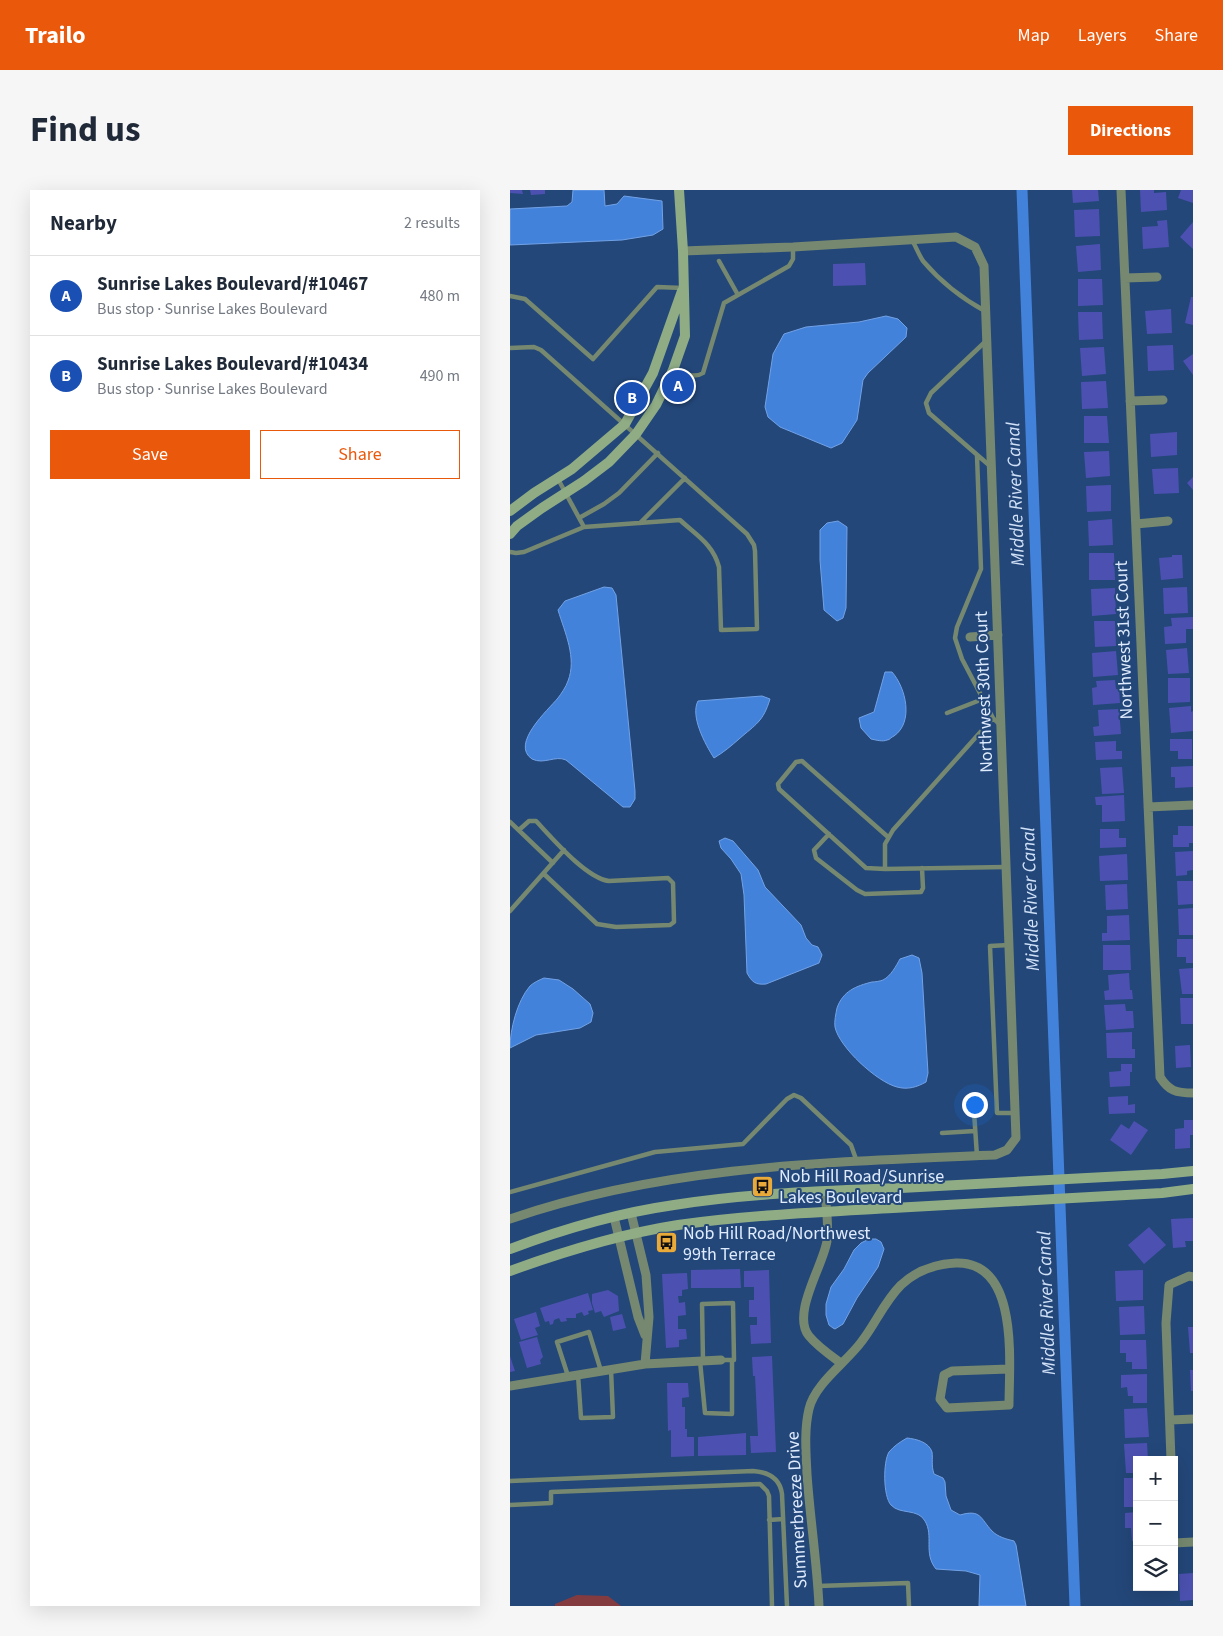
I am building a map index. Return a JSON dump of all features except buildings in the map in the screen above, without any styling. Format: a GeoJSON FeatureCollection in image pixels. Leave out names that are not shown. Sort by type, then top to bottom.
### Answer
{"type":"FeatureCollection","features":[{"type":"Feature","properties":{"kind":"main road"},"geometry":{"type":"LineString","coordinates":[[510,534],[517,526],[609,462],[636,434],[656,405],[673,370],[685,336],[686,319],[679,190]]}},
{"type":"Feature","properties":{"kind":"main road"},"geometry":{"type":"LineString","coordinates":[[510,511],[591,454],[625,424],[653,374],[683,288]]}},
{"type":"Feature","properties":{"kind":"main road"},"geometry":{"type":"LineString","coordinates":[[510,1249],[581,1225],[614,1217],[722,1198],[1193,1171]]}},
{"type":"Feature","properties":{"kind":"main road"},"geometry":{"type":"LineString","coordinates":[[510,1271],[585,1246],[619,1237],[726,1219],[1162,1193],[1193,1189]]}},
{"type":"Feature","properties":{"kind":"street","name":"Northwest 31st Court"},"geometry":{"type":"LineString","coordinates":[[1121,190],[1160,1077],[1166,1087],[1176,1092],[1193,1092]]}},
{"type":"Feature","properties":{"kind":"street","name":"Northwest 30th Court"},"geometry":{"type":"LineString","coordinates":[[912,240],[956,237],[975,247],[984,266],[1016,1138],[1008,1150],[995,1155],[977,1156]]}},
{"type":"Feature","properties":{"kind":"street"},"geometry":{"type":"LineString","coordinates":[[683,251],[912,240]]}},
{"type":"Feature","properties":{"kind":"street"},"geometry":{"type":"LineString","coordinates":[[1124,278],[1157,277]]}},
{"type":"Feature","properties":{"kind":"street"},"geometry":{"type":"LineString","coordinates":[[1130,401],[1163,400]]}},
{"type":"Feature","properties":{"kind":"street"},"geometry":{"type":"LineString","coordinates":[[1136,524],[1168,521]]}},
{"type":"Feature","properties":{"kind":"street"},"geometry":{"type":"LineString","coordinates":[[970,637],[998,635]]}},
{"type":"Feature","properties":{"kind":"street"},"geometry":{"type":"LineString","coordinates":[[1148,808],[1193,805]]}},
{"type":"Feature","properties":{"kind":"street"},"geometry":{"type":"LineString","coordinates":[[510,1219],[549,1206],[604,1192],[684,1176],[773,1167],[977,1156]]}},
{"type":"Feature","properties":{"kind":"street"},"geometry":{"type":"LineString","coordinates":[[825,1191],[827,1241],[804,1305],[804,1322],[808,1334],[821,1348],[841,1364]]}},
{"type":"Feature","properties":{"kind":"street"},"geometry":{"type":"LineString","coordinates":[[631,1213],[646,1275],[649,1317],[645,1364]]}},
{"type":"Feature","properties":{"kind":"street"},"geometry":{"type":"LineString","coordinates":[[614,1217],[638,1317],[646,1337]]}},
{"type":"Feature","properties":{"kind":"street","name":"Summerbreeze Drive"},"geometry":{"type":"LineString","coordinates":[[819,1606],[806,1447],[809,1408],[820,1388],[863,1341],[880,1311],[901,1285],[924,1269],[939,1264],[964,1263],[985,1272],[999,1289],[1004,1303],[1009,1332],[1009,1369],[1009,1405],[947,1408],[940,1398],[944,1375],[952,1370],[1009,1369]]}},
{"type":"Feature","properties":{"kind":"street"},"geometry":{"type":"LineString","coordinates":[[1171,1456],[1166,1323],[1169,1285],[1189,1276],[1193,1277]]}},
{"type":"Feature","properties":{"kind":"street"},"geometry":{"type":"LineString","coordinates":[[510,1386],[645,1364],[721,1360]]}},
{"type":"Feature","properties":{"kind":"street"},"geometry":{"type":"LineString","coordinates":[[1170,1420],[1193,1419]]}},
{"type":"Feature","properties":{"kind":"street"},"geometry":{"type":"LineString","coordinates":[[1178,1543],[1193,1542]]}},
{"type":"Feature","properties":{"kind":"lane"},"geometry":{"type":"LineString","coordinates":[[912,240],[922,260],[948,286],[986,311]]}},
{"type":"Feature","properties":{"kind":"lane"},"geometry":{"type":"LineString","coordinates":[[673,370],[693,376],[704,374],[724,303],[789,266],[793,259],[793,247]]}},
{"type":"Feature","properties":{"kind":"lane"},"geometry":{"type":"LineString","coordinates":[[719,261],[738,295]]}},
{"type":"Feature","properties":{"kind":"lane"},"geometry":{"type":"LineString","coordinates":[[510,296],[525,299],[593,358],[656,287],[683,288]]}},
{"type":"Feature","properties":{"kind":"lane"},"geometry":{"type":"LineString","coordinates":[[987,340],[931,393],[926,403],[929,413],[992,468]]}},
{"type":"Feature","properties":{"kind":"lane"},"geometry":{"type":"LineString","coordinates":[[510,348],[534,347],[541,350],[747,534],[754,545],[757,629],[721,630],[720,567],[712,548],[680,520],[584,527],[524,552],[510,552]]}},
{"type":"Feature","properties":{"kind":"lane"},"geometry":{"type":"LineString","coordinates":[[579,518],[619,493],[658,453]]}},
{"type":"Feature","properties":{"kind":"lane"},"geometry":{"type":"LineString","coordinates":[[977,455],[981,569],[956,627],[955,638],[962,659],[993,718],[1001,726]]}},
{"type":"Feature","properties":{"kind":"lane"},"geometry":{"type":"LineString","coordinates":[[557,478],[584,527]]}},
{"type":"Feature","properties":{"kind":"lane"},"geometry":{"type":"LineString","coordinates":[[640,523],[685,478]]}},
{"type":"Feature","properties":{"kind":"lane"},"geometry":{"type":"LineString","coordinates":[[947,713],[983,699]]}},
{"type":"Feature","properties":{"kind":"lane"},"geometry":{"type":"LineString","coordinates":[[885,869],[884,844],[893,830],[993,718]]}},
{"type":"Feature","properties":{"kind":"lane"},"geometry":{"type":"LineString","coordinates":[[888,837],[802,761],[796,762],[778,784],[779,789],[866,868],[1006,867]]}},
{"type":"Feature","properties":{"kind":"lane"},"geometry":{"type":"LineString","coordinates":[[519,830],[529,821],[536,821],[564,850],[599,880],[668,878],[673,883],[674,922],[670,925],[616,928],[597,924],[544,874]]}},
{"type":"Feature","properties":{"kind":"lane"},"geometry":{"type":"LineString","coordinates":[[510,822],[553,863]]}},
{"type":"Feature","properties":{"kind":"lane"},"geometry":{"type":"LineString","coordinates":[[829,834],[814,850],[816,858],[856,890],[865,894],[921,892],[923,888],[922,868]]}},
{"type":"Feature","properties":{"kind":"lane"},"geometry":{"type":"LineString","coordinates":[[510,911],[564,850]]}},
{"type":"Feature","properties":{"kind":"lane"},"geometry":{"type":"LineString","coordinates":[[1009,945],[990,946],[997,1114],[1016,1113]]}},
{"type":"Feature","properties":{"kind":"lane"},"geometry":{"type":"LineString","coordinates":[[510,1192],[655,1152],[743,1144],[787,1099],[794,1096],[801,1098],[851,1145],[857,1162]]}},
{"type":"Feature","properties":{"kind":"lane"},"geometry":{"type":"LineString","coordinates":[[973,1097],[977,1156]]}},
{"type":"Feature","properties":{"kind":"lane"},"geometry":{"type":"LineString","coordinates":[[942,1133],[975,1131]]}},
{"type":"Feature","properties":{"kind":"lane"},"geometry":{"type":"LineString","coordinates":[[733,1303],[734,1360],[732,1360],[732,1414],[705,1413],[702,1361],[702,1304],[733,1303]]}},
{"type":"Feature","properties":{"kind":"lane"},"geometry":{"type":"LineString","coordinates":[[568,1376],[557,1342],[589,1332],[601,1371]]}},
{"type":"Feature","properties":{"kind":"lane"},"geometry":{"type":"LineString","coordinates":[[721,1360],[732,1360]]}},
{"type":"Feature","properties":{"kind":"lane"},"geometry":{"type":"LineString","coordinates":[[578,1374],[581,1418],[613,1417],[611,1369]]}},
{"type":"Feature","properties":{"kind":"lane"},"geometry":{"type":"LineString","coordinates":[[510,1481],[759,1472],[775,1478],[781,1487],[786,1606]]}},
{"type":"Feature","properties":{"kind":"lane"},"geometry":{"type":"LineString","coordinates":[[720,1473],[721,1486]]}},
{"type":"Feature","properties":{"kind":"lane"},"geometry":{"type":"LineString","coordinates":[[510,1504],[552,1503],[550,1479]]}},
{"type":"Feature","properties":{"kind":"lane"},"geometry":{"type":"LineString","coordinates":[[551,1492],[757,1484],[764,1487],[768,1490],[772,1606]]}},
{"type":"Feature","properties":{"kind":"lane"},"geometry":{"type":"LineString","coordinates":[[769,1520],[783,1519]]}},
{"type":"Feature","properties":{"kind":"lane"},"geometry":{"type":"LineString","coordinates":[[818,1586],[908,1583],[909,1606]]}},
{"type":"Feature","properties":{"kind":"shaded area"},"geometry":{"type":"Polygon","coordinates":[[[577,1595],[608,1596],[621,1606],[555,1606],[555,1604],[577,1595]]]}},
{"type":"Feature","properties":{"kind":"water"},"geometry":{"type":"Polygon","coordinates":[[[573,190],[604,190],[605,206],[617,204],[624,196],[662,201],[663,229],[653,235],[622,240],[510,245],[510,209],[567,206],[572,202],[573,190]]]}},
{"type":"Feature","properties":{"kind":"water"},"geometry":{"type":"Polygon","coordinates":[[[886,316],[898,319],[907,328],[906,337],[863,380],[857,420],[842,443],[831,448],[780,427],[768,417],[765,407],[773,354],[784,334],[806,327],[859,322],[886,316]]]}},
{"type":"Feature","properties":{"kind":"water"},"geometry":{"type":"Polygon","coordinates":[[[838,521],[847,527],[846,608],[843,618],[837,621],[824,610],[820,530],[827,523],[838,521]]]}},
{"type":"Feature","properties":{"kind":"water"},"geometry":{"type":"Polygon","coordinates":[[[604,587],[612,588],[616,595],[635,791],[635,799],[630,807],[623,807],[566,760],[536,761],[532,759],[526,753],[525,745],[533,727],[563,690],[570,672],[571,654],[558,610],[565,601],[604,587]]]}},
{"type":"Feature","properties":{"kind":"water"},"geometry":{"type":"Polygon","coordinates":[[[885,672],[892,672],[901,687],[906,705],[906,714],[900,730],[889,740],[881,741],[871,739],[861,728],[859,718],[874,712],[885,672]]]}},
{"type":"Feature","properties":{"kind":"water"},"geometry":{"type":"Polygon","coordinates":[[[762,696],[770,699],[762,718],[714,758],[697,722],[696,707],[698,701],[762,696]]]}},
{"type":"Feature","properties":{"kind":"water"},"geometry":{"type":"Polygon","coordinates":[[[725,838],[733,841],[758,870],[765,887],[801,925],[806,938],[812,945],[818,947],[822,955],[819,963],[766,984],[756,983],[751,979],[747,973],[744,895],[741,874],[721,848],[719,841],[725,838]]]}},
{"type":"Feature","properties":{"kind":"water"},"geometry":{"type":"Polygon","coordinates":[[[912,955],[919,958],[922,973],[928,1073],[926,1082],[916,1087],[905,1088],[889,1084],[860,1063],[838,1035],[835,1023],[837,1008],[846,993],[861,985],[883,980],[891,973],[900,959],[912,955]]]}},
{"type":"Feature","properties":{"kind":"water"},"geometry":{"type":"Polygon","coordinates":[[[544,978],[559,980],[590,1004],[593,1013],[591,1022],[580,1028],[536,1035],[510,1048],[513,1024],[521,999],[530,986],[544,978]]]}},
{"type":"Feature","properties":{"kind":"water"},"geometry":{"type":"Polygon","coordinates":[[[869,1239],[876,1239],[881,1242],[884,1249],[878,1267],[857,1298],[843,1324],[835,1329],[829,1325],[826,1315],[826,1304],[831,1287],[844,1269],[854,1250],[861,1243],[869,1239]]]}},
{"type":"Feature","properties":{"kind":"water"},"geometry":{"type":"Polygon","coordinates":[[[907,1438],[922,1442],[932,1452],[934,1474],[943,1478],[945,1482],[946,1496],[951,1510],[960,1515],[967,1513],[976,1514],[994,1533],[1002,1538],[1014,1541],[1026,1606],[979,1606],[980,1575],[966,1571],[936,1569],[930,1557],[929,1533],[925,1521],[918,1514],[895,1508],[888,1501],[886,1494],[887,1457],[893,1448],[907,1438]]]}},
{"type":"Feature","properties":{"kind":"waterway","name":"Middle River Canal"},"geometry":{"type":"LineString","coordinates":[[1022,190],[1075,1606]]}},
{"type":"Feature","properties":{"kind":"place","name":"Sunrise Lakes Boulevard/#10467"},"geometry":{"type":"Point","coordinates":[678,386]}},
{"type":"Feature","properties":{"kind":"place","name":"Sunrise Lakes Boulevard/#10434"},"geometry":{"type":"Point","coordinates":[632,398]}},
{"type":"Feature","properties":{"kind":"place","name":"Nob Hill Road/Sunrise Lakes Boulevard"},"geometry":{"type":"Point","coordinates":[763,1186]}},
{"type":"Feature","properties":{"kind":"place","name":"Nob Hill Road/Northwest 99th Terrace"},"geometry":{"type":"Point","coordinates":[667,1243]}}]}
